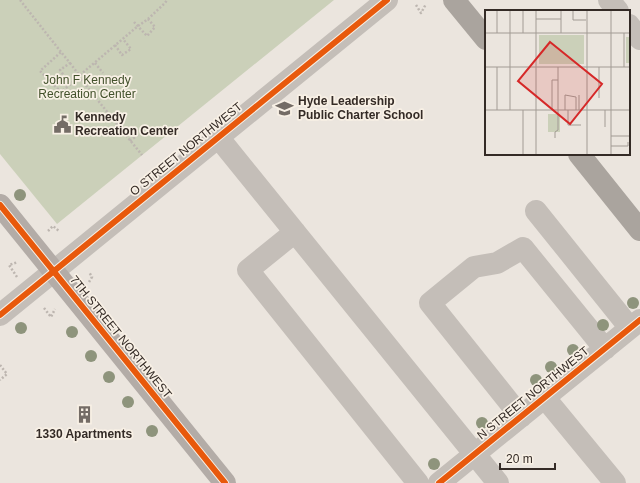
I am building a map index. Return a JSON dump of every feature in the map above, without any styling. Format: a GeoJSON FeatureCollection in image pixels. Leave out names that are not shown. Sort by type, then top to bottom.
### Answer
{"type":"FeatureCollection","features":[{"type":"Feature","properties":{"kind":"highway"},"geometry":{"type":"LineString","coordinates":[[454,0],[485,39]]}},
{"type":"Feature","properties":{"kind":"highway"},"geometry":{"type":"LineString","coordinates":[[580,155],[640,230]]}},
{"type":"Feature","properties":{"kind":"main road","name":"7TH STREET NORTHWEST"},"geometry":{"type":"LineString","coordinates":[[0,205],[225,483]]}},
{"type":"Feature","properties":{"kind":"street","name":"O STREET NORTHWEST"},"geometry":{"type":"LineString","coordinates":[[0,315],[387,0]]}},
{"type":"Feature","properties":{"kind":"street"},"geometry":{"type":"LineString","coordinates":[[609,0],[617,10]]}},
{"type":"Feature","properties":{"kind":"street"},"geometry":{"type":"LineString","coordinates":[[630,26],[640,39]]}},
{"type":"Feature","properties":{"kind":"street"},"geometry":{"type":"LineString","coordinates":[[218,137],[498,483]]}},
{"type":"Feature","properties":{"kind":"street"},"geometry":{"type":"LineString","coordinates":[[536,211],[635,324]]}},
{"type":"Feature","properties":{"kind":"street"},"geometry":{"type":"LineString","coordinates":[[295,232],[248,270],[418,483]]}},
{"type":"Feature","properties":{"kind":"street"},"geometry":{"type":"LineString","coordinates":[[521,417],[430,303],[474,268],[497,263],[523,248],[605,349]]}},
{"type":"Feature","properties":{"kind":"street","name":"N STREET NORTHWEST"},"geometry":{"type":"LineString","coordinates":[[439,483],[635,324]]}},
{"type":"Feature","properties":{"kind":"street"},"geometry":{"type":"LineString","coordinates":[[545,398],[615,483]]}},
{"type":"Feature","properties":{"kind":"path"},"geometry":{"type":"LineString","coordinates":[[20,0],[142,155]]}},
{"type":"Feature","properties":{"kind":"path"},"geometry":{"type":"LineString","coordinates":[[61,52],[40,70],[61,92],[115,45],[148,19],[167,0]]}},
{"type":"Feature","properties":{"kind":"path"},"geometry":{"type":"LineString","coordinates":[[416,5],[421,13],[426,4]]}},
{"type":"Feature","properties":{"kind":"path"},"geometry":{"type":"LineString","coordinates":[[134,22],[147,36],[155,28],[148,19]]}},
{"type":"Feature","properties":{"kind":"path"},"geometry":{"type":"LineString","coordinates":[[115,45],[122,55],[131,48],[123,39]]}},
{"type":"Feature","properties":{"kind":"path"},"geometry":{"type":"LineString","coordinates":[[95,62],[103,73]]}},
{"type":"Feature","properties":{"kind":"path"},"geometry":{"type":"LineString","coordinates":[[70,63],[60,70],[70,84]]}},
{"type":"Feature","properties":{"kind":"path"},"geometry":{"type":"LineString","coordinates":[[130,141],[144,130]]}},
{"type":"Feature","properties":{"kind":"path"},"geometry":{"type":"LineString","coordinates":[[48,231],[53,226],[58,231]]}},
{"type":"Feature","properties":{"kind":"path"},"geometry":{"type":"LineString","coordinates":[[17,277],[9,265],[18,262]]}},
{"type":"Feature","properties":{"kind":"path"},"geometry":{"type":"LineString","coordinates":[[89,272],[92,277],[89,282]]}},
{"type":"Feature","properties":{"kind":"path"},"geometry":{"type":"LineString","coordinates":[[44,308],[51,318],[55,309]]}},
{"type":"Feature","properties":{"kind":"path"},"geometry":{"type":"LineString","coordinates":[[0,365],[7,374],[0,380]]}},
{"type":"Feature","properties":{"kind":"green space","name":"John F Kennedy Recreation Center"},"geometry":{"type":"Polygon","coordinates":[[[0,0],[334,0],[57,224],[0,154],[0,0]]]}},
{"type":"Feature","properties":{"kind":"cycle path"},"geometry":{"type":"LineString","coordinates":[[0,315],[387,0]]}},
{"type":"Feature","properties":{"kind":"cycle path"},"geometry":{"type":"LineString","coordinates":[[0,205],[225,483]]}},
{"type":"Feature","properties":{"kind":"cycle path"},"geometry":{"type":"LineString","coordinates":[[439,483],[640,320]]}},
{"type":"Feature","properties":{"kind":"place","name":"Hyde Leadership Public Charter School"},"geometry":{"type":"Point","coordinates":[285,108]}},
{"type":"Feature","properties":{"kind":"place","name":"Kennedy Recreation Center"},"geometry":{"type":"Point","coordinates":[62,124]}},
{"type":"Feature","properties":{"kind":"place","name":"1330 Apartments"},"geometry":{"type":"Point","coordinates":[84,415]}}]}
